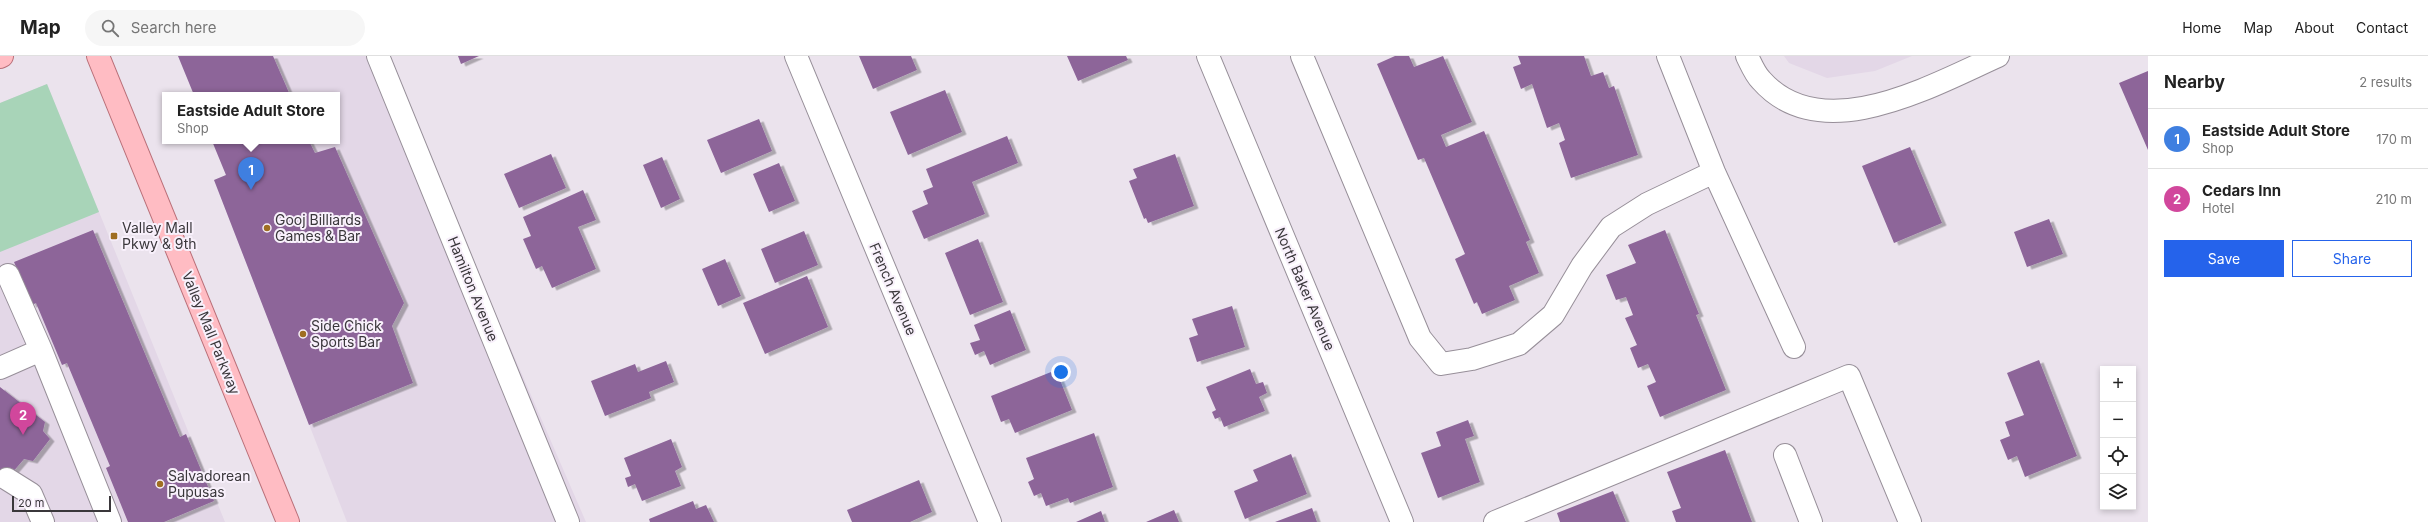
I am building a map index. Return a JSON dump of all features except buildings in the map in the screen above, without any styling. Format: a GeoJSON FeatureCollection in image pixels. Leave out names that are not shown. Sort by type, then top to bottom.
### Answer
{"type":"FeatureCollection","features":[{"type":"Feature","properties":{"kind":"main road","name":"Valley Mall Parkway"},"geometry":{"type":"LineString","coordinates":[[98,56],[288,522]]}},
{"type":"Feature","properties":{"kind":"street","name":"Hamilton Avenue"},"geometry":{"type":"LineString","coordinates":[[378,56],[568,522]]}},
{"type":"Feature","properties":{"kind":"street","name":"French Avenue"},"geometry":{"type":"LineString","coordinates":[[796,56],[990,522]]}},
{"type":"Feature","properties":{"kind":"street","name":"North Baker Avenue"},"geometry":{"type":"LineString","coordinates":[[1208,56],[1402,522]]}},
{"type":"Feature","properties":{"kind":"street"},"geometry":{"type":"LineString","coordinates":[[1302,56],[1420,338],[1441,364],[1472,359],[1520,344],[1553,315],[1582,266],[1611,227],[1647,204],[1714,172]]}},
{"type":"Feature","properties":{"kind":"street"},"geometry":{"type":"LineString","coordinates":[[1668,56],[1714,172],[1794,346]]}},
{"type":"Feature","properties":{"kind":"street"},"geometry":{"type":"LineString","coordinates":[[1747,56],[1760,80],[1780,96],[1800,106],[1833,111],[1864,108],[1901,98],[1998,56]]}},
{"type":"Feature","properties":{"kind":"street"},"geometry":{"type":"LineString","coordinates":[[8,275],[41,350],[110,522]]}},
{"type":"Feature","properties":{"kind":"street"},"geometry":{"type":"LineString","coordinates":[[0,368],[41,350]]}},
{"type":"Feature","properties":{"kind":"street"},"geometry":{"type":"LineString","coordinates":[[1495,522],[1849,376],[1910,522]]}},
{"type":"Feature","properties":{"kind":"street"},"geometry":{"type":"LineString","coordinates":[[1785,455],[1811,522]]}},
{"type":"Feature","properties":{"kind":"street"},"geometry":{"type":"LineString","coordinates":[[7,479],[31,494],[43,522]]}},
{"type":"Feature","properties":{"kind":"shaded area"},"geometry":{"type":"Polygon","coordinates":[[[178,56],[384,56],[586,522],[347,522],[214,180],[226,175],[213,144],[340,144],[340,92],[193,92],[178,56]]]}},
{"type":"Feature","properties":{"kind":"shaded area"},"geometry":{"type":"Polygon","coordinates":[[[1784,56],[1912,56],[1875,71],[1827,78],[1789,63],[1784,56]]]}},
{"type":"Feature","properties":{"kind":"shaded area"},"geometry":{"type":"Polygon","coordinates":[[[47,84],[225,522],[0,522],[0,103],[47,84]]]}},
{"type":"Feature","properties":{"kind":"green space"},"geometry":{"type":"Polygon","coordinates":[[[47,84],[99,212],[0,252],[0,103],[47,84]]]}},
{"type":"Feature","properties":{"kind":"place","name":"Eastside Adult Store"},"geometry":{"type":"Point","coordinates":[251,190]}},
{"type":"Feature","properties":{"kind":"place","name":"Gooj Billiards Games & Bar"},"geometry":{"type":"Point","coordinates":[267,228]}},
{"type":"Feature","properties":{"kind":"place","name":"Valley Mall Pkwy & 9th"},"geometry":{"type":"Point","coordinates":[114,236]}},
{"type":"Feature","properties":{"kind":"place","name":"Side Chick Sports Bar"},"geometry":{"type":"Point","coordinates":[303,334]}},
{"type":"Feature","properties":{"kind":"place","name":"Cedars Inn"},"geometry":{"type":"Point","coordinates":[23,435]}},
{"type":"Feature","properties":{"kind":"place","name":"Salvadorean Pupusas"},"geometry":{"type":"Point","coordinates":[160,484]}}]}
